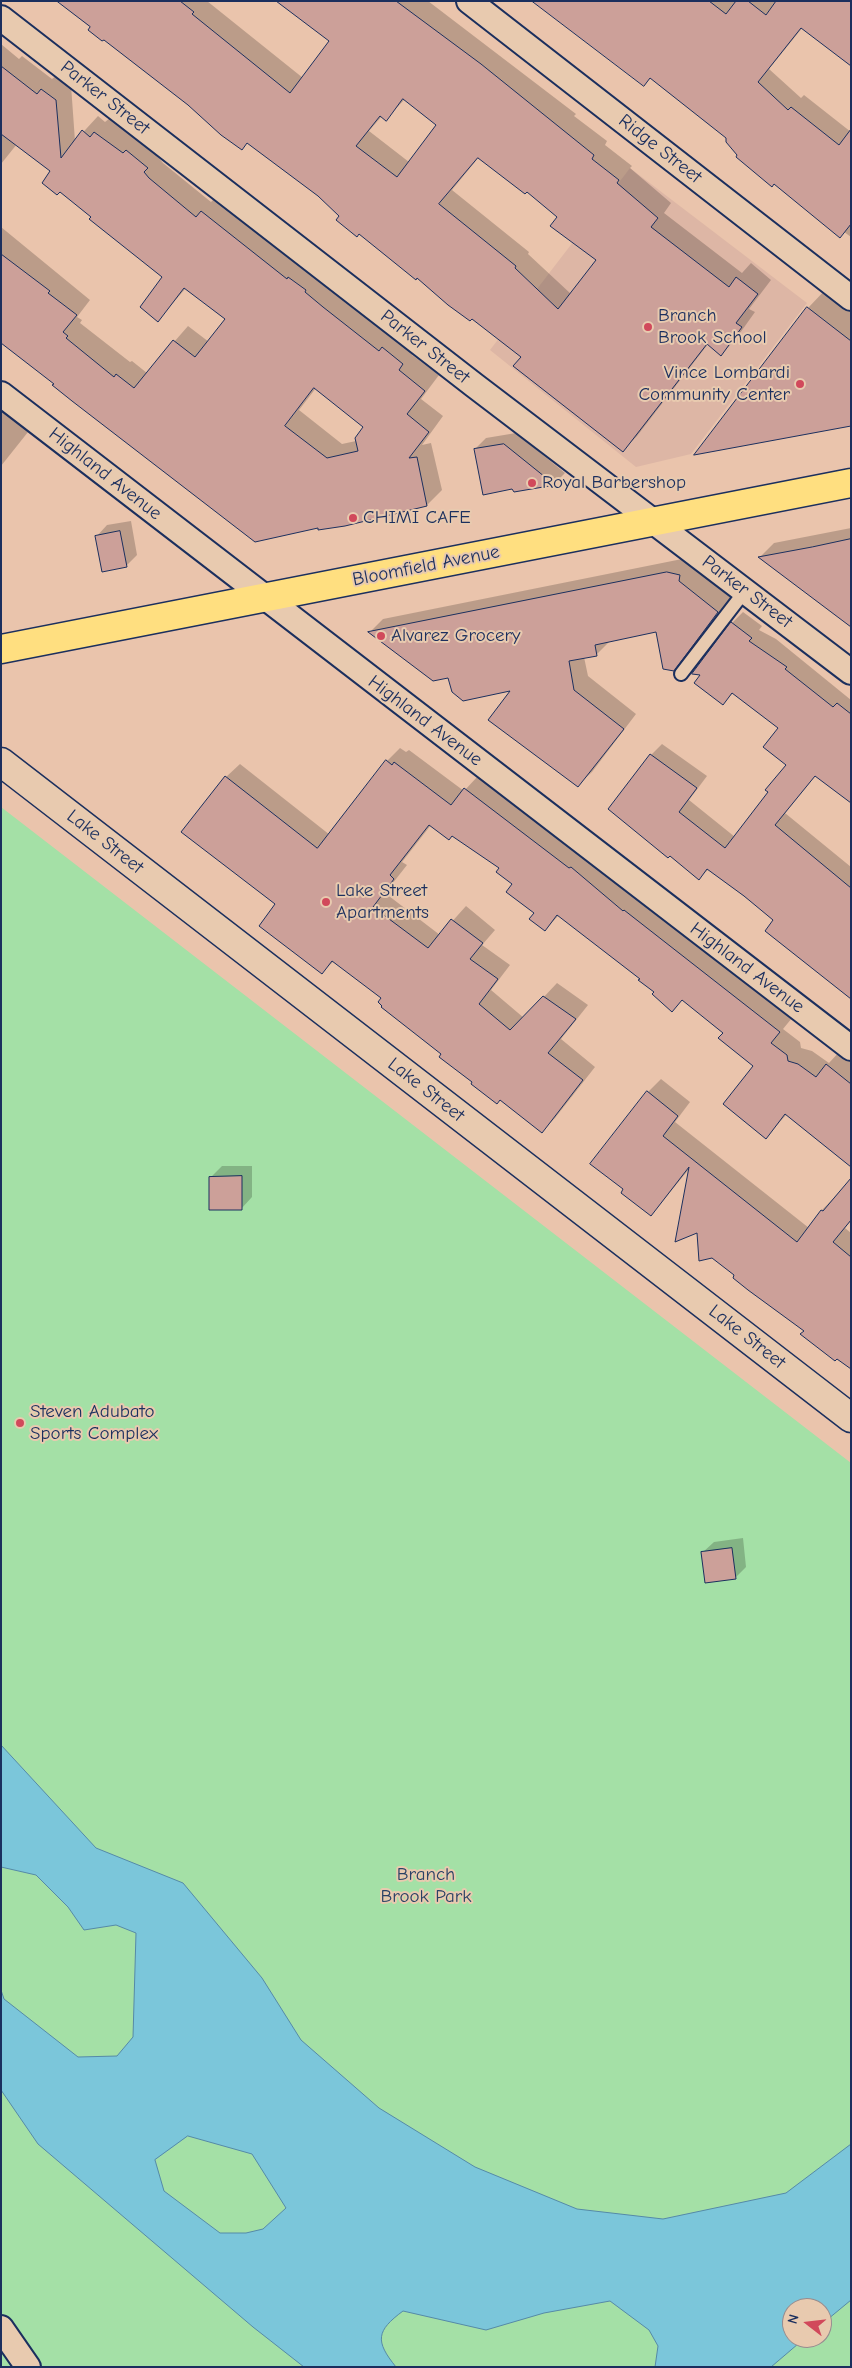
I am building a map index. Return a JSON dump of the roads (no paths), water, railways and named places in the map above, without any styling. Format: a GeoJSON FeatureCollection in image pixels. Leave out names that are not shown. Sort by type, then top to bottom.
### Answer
{"type":"FeatureCollection","features":[{"type":"Feature","properties":{"kind":"main road","name":"Bloomfield Avenue"},"geometry":{"type":"LineString","coordinates":[[1,649],[851,482]]}},
{"type":"Feature","properties":{"kind":"street","name":"Ridge Street"},"geometry":{"type":"LineString","coordinates":[[469,1],[851,298]]}},
{"type":"Feature","properties":{"kind":"street","name":"Parker Street"},"geometry":{"type":"LineString","coordinates":[[1,18],[474,385],[851,672]]}},
{"type":"Feature","properties":{"kind":"street","name":"Highland Avenue"},"geometry":{"type":"LineString","coordinates":[[1,394],[851,1048]]}},
{"type":"Feature","properties":{"kind":"street","name":"Lake Street"},"geometry":{"type":"LineString","coordinates":[[1,762],[851,1418]]}},
{"type":"Feature","properties":{"kind":"street"},"geometry":{"type":"LineString","coordinates":[[1,2328],[28,2367]]}},
{"type":"Feature","properties":{"kind":"lane"},"geometry":{"type":"LineString","coordinates":[[681,674],[745,591]]}},
{"type":"Feature","properties":{"kind":"water"},"geometry":{"type":"Polygon","coordinates":[[[1,1745],[96,1848],[183,1883],[262,1978],[301,2040],[379,2108],[475,2167],[577,2209],[663,2219],[786,2193],[851,2144],[851,2300],[832,2316],[832,2298],[782,2298],[782,2348],[793,2348],[771,2367],[655,2367],[658,2346],[649,2330],[610,2301],[544,2313],[486,2330],[403,2311],[383,2331],[382,2337],[384,2350],[396,2367],[304,2367],[253,2327],[38,2144],[1,2090],[1,1990],[4,1999],[78,2057],[117,2056],[133,2037],[136,1933],[116,1925],[84,1930],[68,1907],[36,1875],[1,1867],[1,1745]],[[188,2136],[155,2160],[164,2191],[220,2233],[246,2233],[263,2229],[286,2208],[252,2154],[188,2136]]]}},
{"type":"Feature","properties":{"kind":"place","name":"Branch Brook School"},"geometry":{"type":"Point","coordinates":[648,327]}},
{"type":"Feature","properties":{"kind":"place","name":"Vince Lombardi Community Center"},"geometry":{"type":"Point","coordinates":[800,384]}},
{"type":"Feature","properties":{"kind":"place","name":"Royal Barbershop"},"geometry":{"type":"Point","coordinates":[532,483]}},
{"type":"Feature","properties":{"kind":"place","name":"CHIMI CAFE"},"geometry":{"type":"Point","coordinates":[353,518]}},
{"type":"Feature","properties":{"kind":"place","name":"Alvarez Grocery"},"geometry":{"type":"Point","coordinates":[381,636]}},
{"type":"Feature","properties":{"kind":"place","name":"Lake Street Apartments"},"geometry":{"type":"Point","coordinates":[326,902]}},
{"type":"Feature","properties":{"kind":"place","name":"Steven Adubato Sports Complex"},"geometry":{"type":"Point","coordinates":[20,1423]}},
{"type":"Feature","properties":{"kind":"park label","name":"Branch Brook Park"},"geometry":{"type":"Point","coordinates":[426,1886]}}]}
